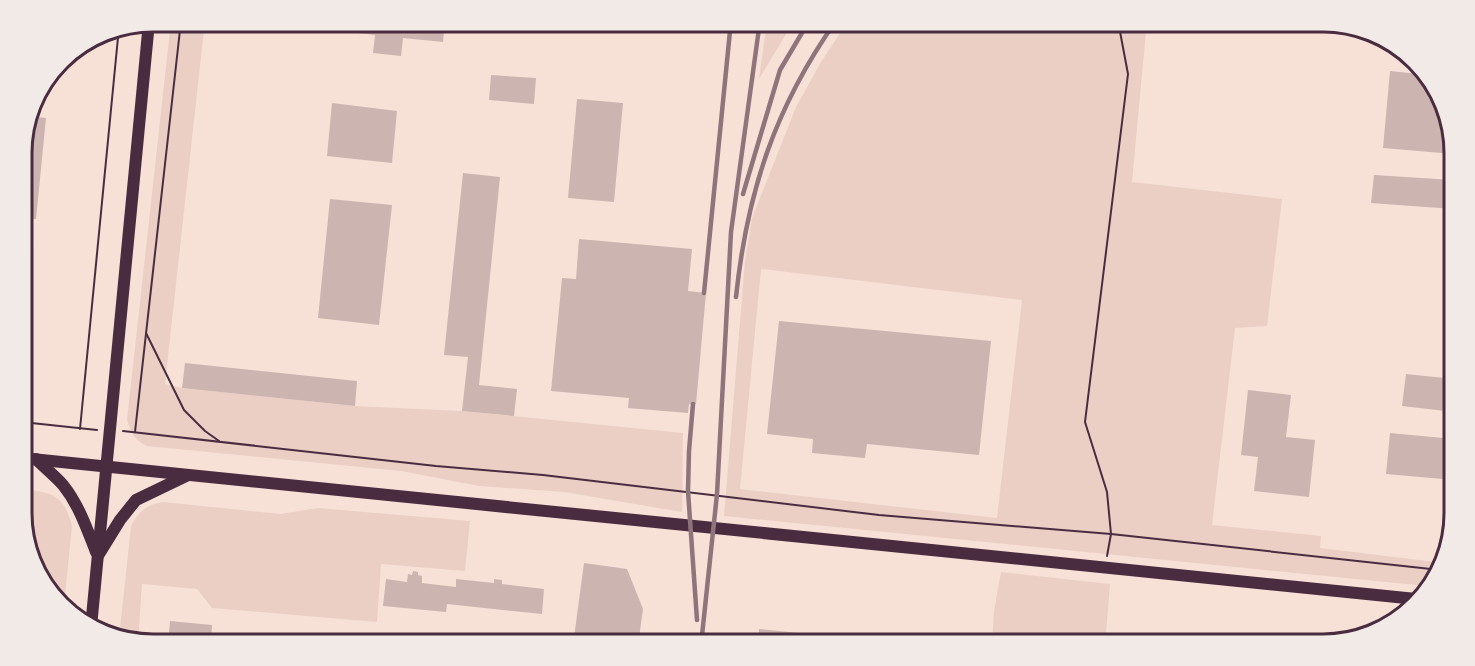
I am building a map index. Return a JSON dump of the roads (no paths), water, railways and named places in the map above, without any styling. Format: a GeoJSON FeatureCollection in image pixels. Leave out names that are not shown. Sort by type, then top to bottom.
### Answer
{"type":"FeatureCollection","features":[{"type":"Feature","properties":{"kind":"main road"},"geometry":{"type":"LineString","coordinates":[[92,618],[148,32]]}},
{"type":"Feature","properties":{"kind":"main road"},"geometry":{"type":"LineString","coordinates":[[32,459],[1409,598]]}},
{"type":"Feature","properties":{"kind":"main road"},"geometry":{"type":"LineString","coordinates":[[36,459],[72,498],[83,517],[98,556]]}},
{"type":"Feature","properties":{"kind":"main road"},"geometry":{"type":"LineString","coordinates":[[98,556],[120,520],[136,500],[190,474]]}},
{"type":"Feature","properties":{"kind":"railway"},"geometry":{"type":"LineString","coordinates":[[704,293],[730,32]]}},
{"type":"Feature","properties":{"kind":"railway"},"geometry":{"type":"LineString","coordinates":[[702,634],[717,494],[731,232],[758,32]]}},
{"type":"Feature","properties":{"kind":"railway"},"geometry":{"type":"LineString","coordinates":[[743,194],[780,70],[802,32]]}},
{"type":"Feature","properties":{"kind":"railway"},"geometry":{"type":"LineString","coordinates":[[736,297],[748,222],[767,152],[796,86],[829,32]]}},
{"type":"Feature","properties":{"kind":"railway"},"geometry":{"type":"LineString","coordinates":[[693,404],[688,491],[697,620]]}}]}
